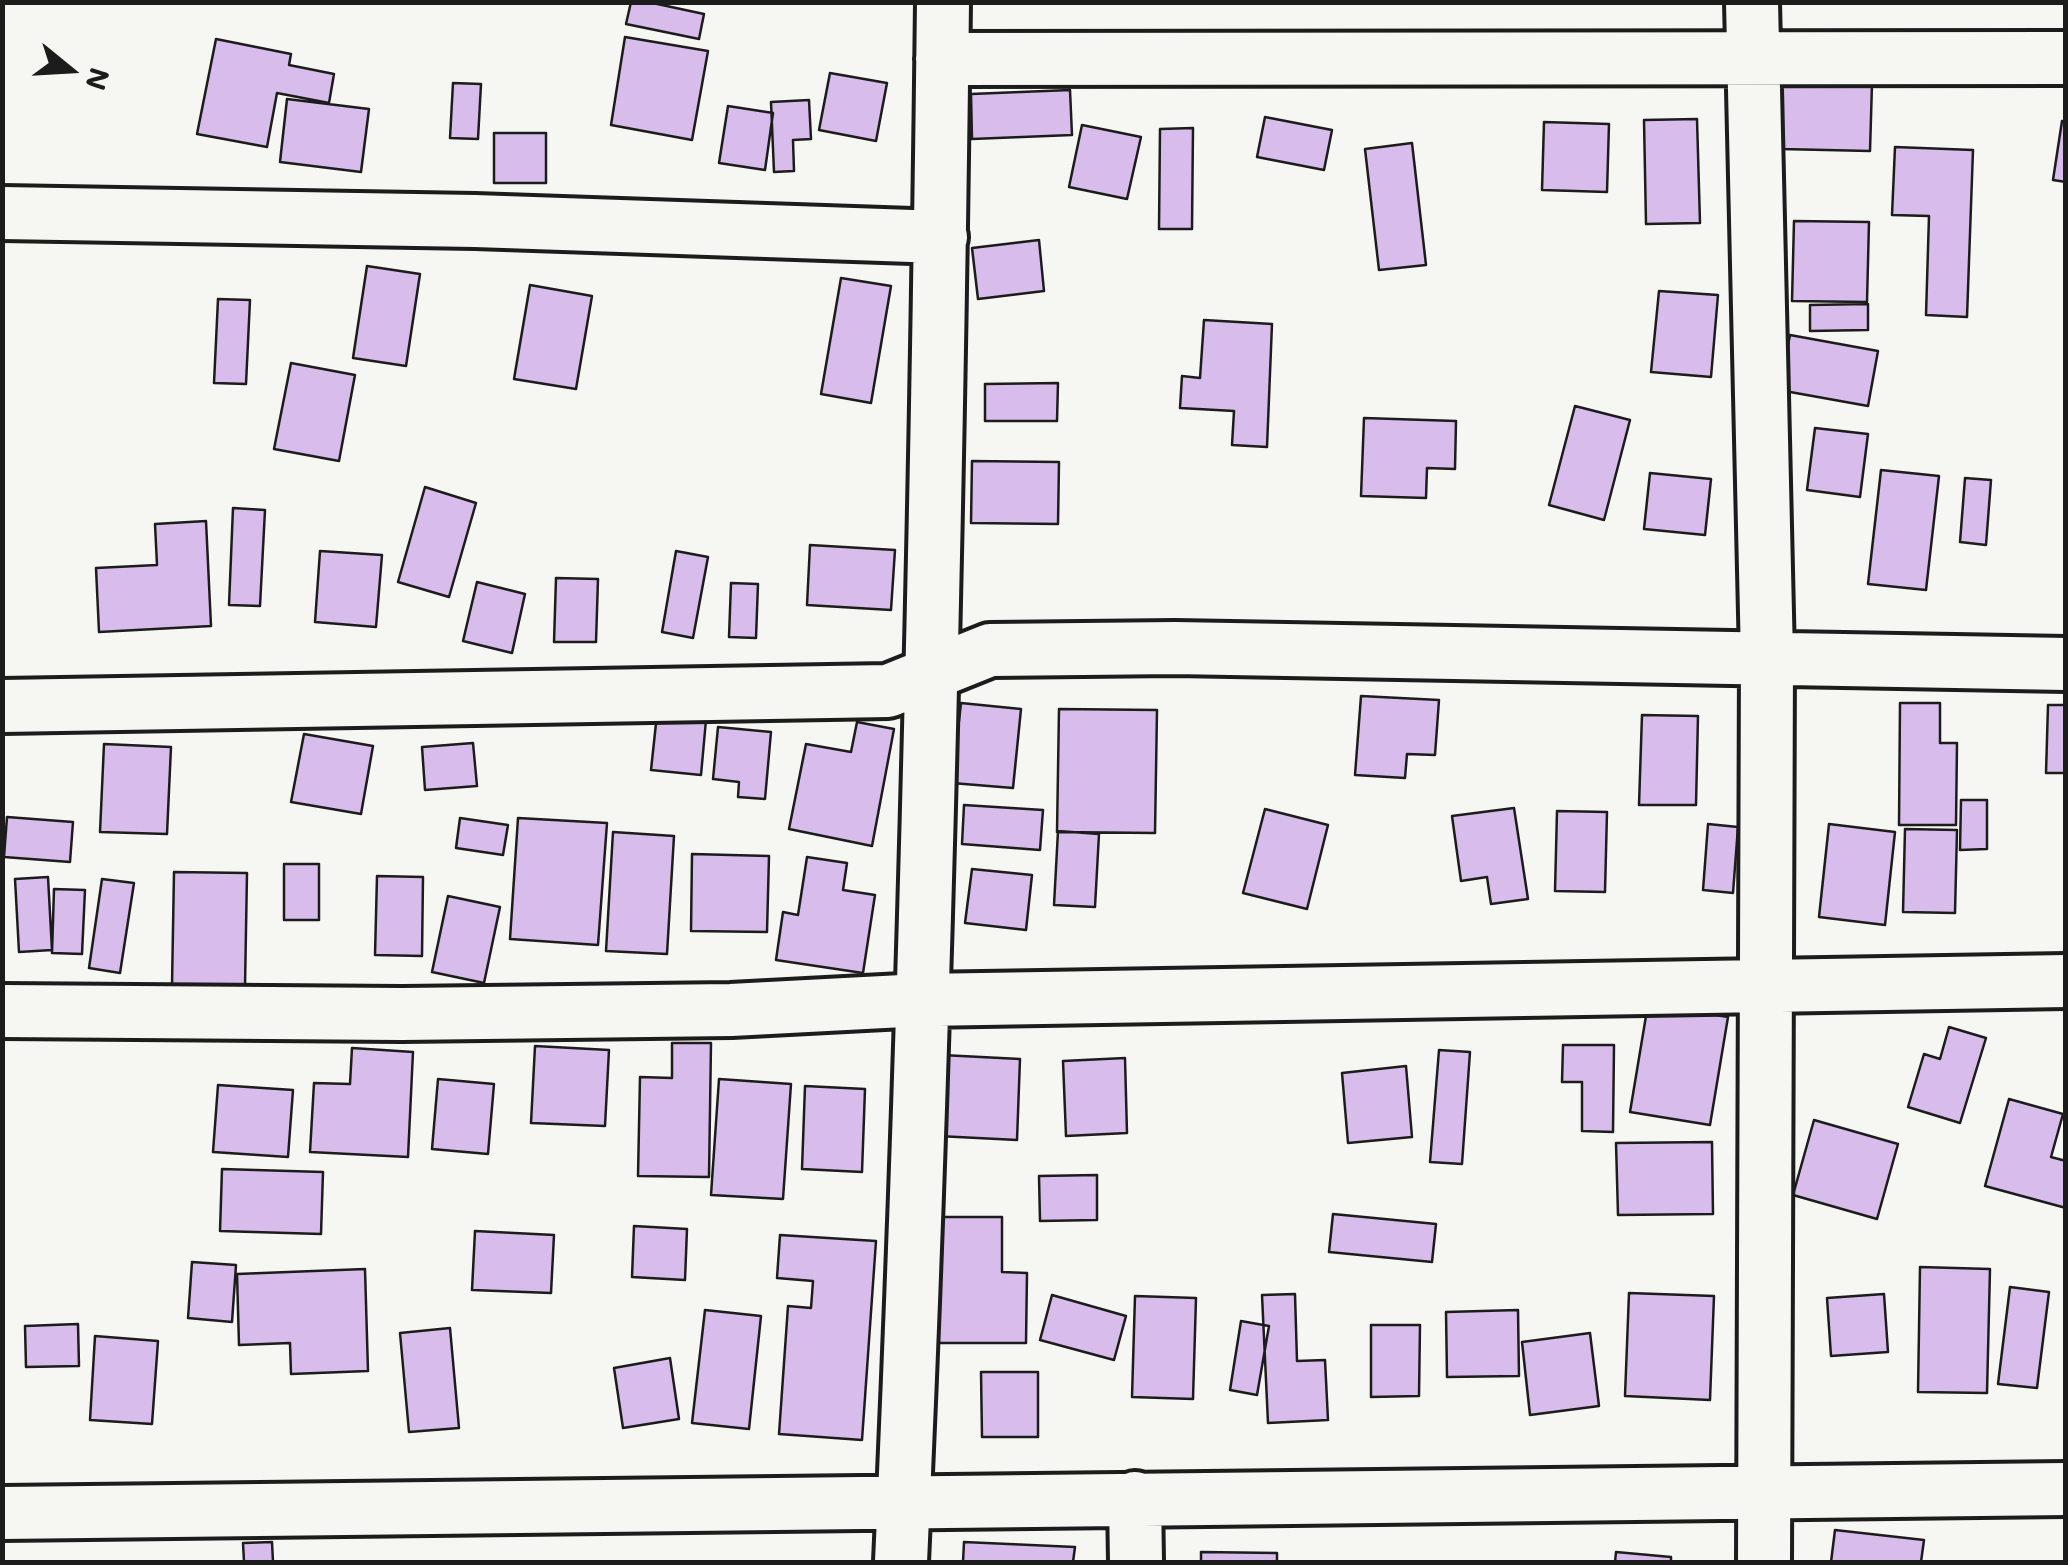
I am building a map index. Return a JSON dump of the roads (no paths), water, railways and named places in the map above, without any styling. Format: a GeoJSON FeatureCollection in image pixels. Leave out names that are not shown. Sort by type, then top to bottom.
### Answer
{"type":"FeatureCollection","features":[{"type":"Feature","properties":{"kind":"street"},"geometry":{"type":"LineString","coordinates":[[901,1562],[931,673],[943,2]]}},
{"type":"Feature","properties":{"kind":"street"},"geometry":{"type":"LineString","coordinates":[[1752,2],[1767,657],[1764,1562]]}},
{"type":"Feature","properties":{"kind":"street"},"geometry":{"type":"LineString","coordinates":[[942,60],[2066,58]]}},
{"type":"Feature","properties":{"kind":"street"},"geometry":{"type":"LineString","coordinates":[[2,213],[476,221],[941,238]]}},
{"type":"Feature","properties":{"kind":"street"},"geometry":{"type":"LineString","coordinates":[[2,706],[888,691],[990,650],[1175,648],[2066,664]]}},
{"type":"Feature","properties":{"kind":"street"},"geometry":{"type":"LineString","coordinates":[[2,1012],[712,1011],[922,1000],[2066,981]]}},
{"type":"Feature","properties":{"kind":"street"},"geometry":{"type":"LineString","coordinates":[[2,1512],[2066,1489]]}},
{"type":"Feature","properties":{"kind":"street"},"geometry":{"type":"LineString","coordinates":[[1135,1498],[1136,1562]]}}]}
